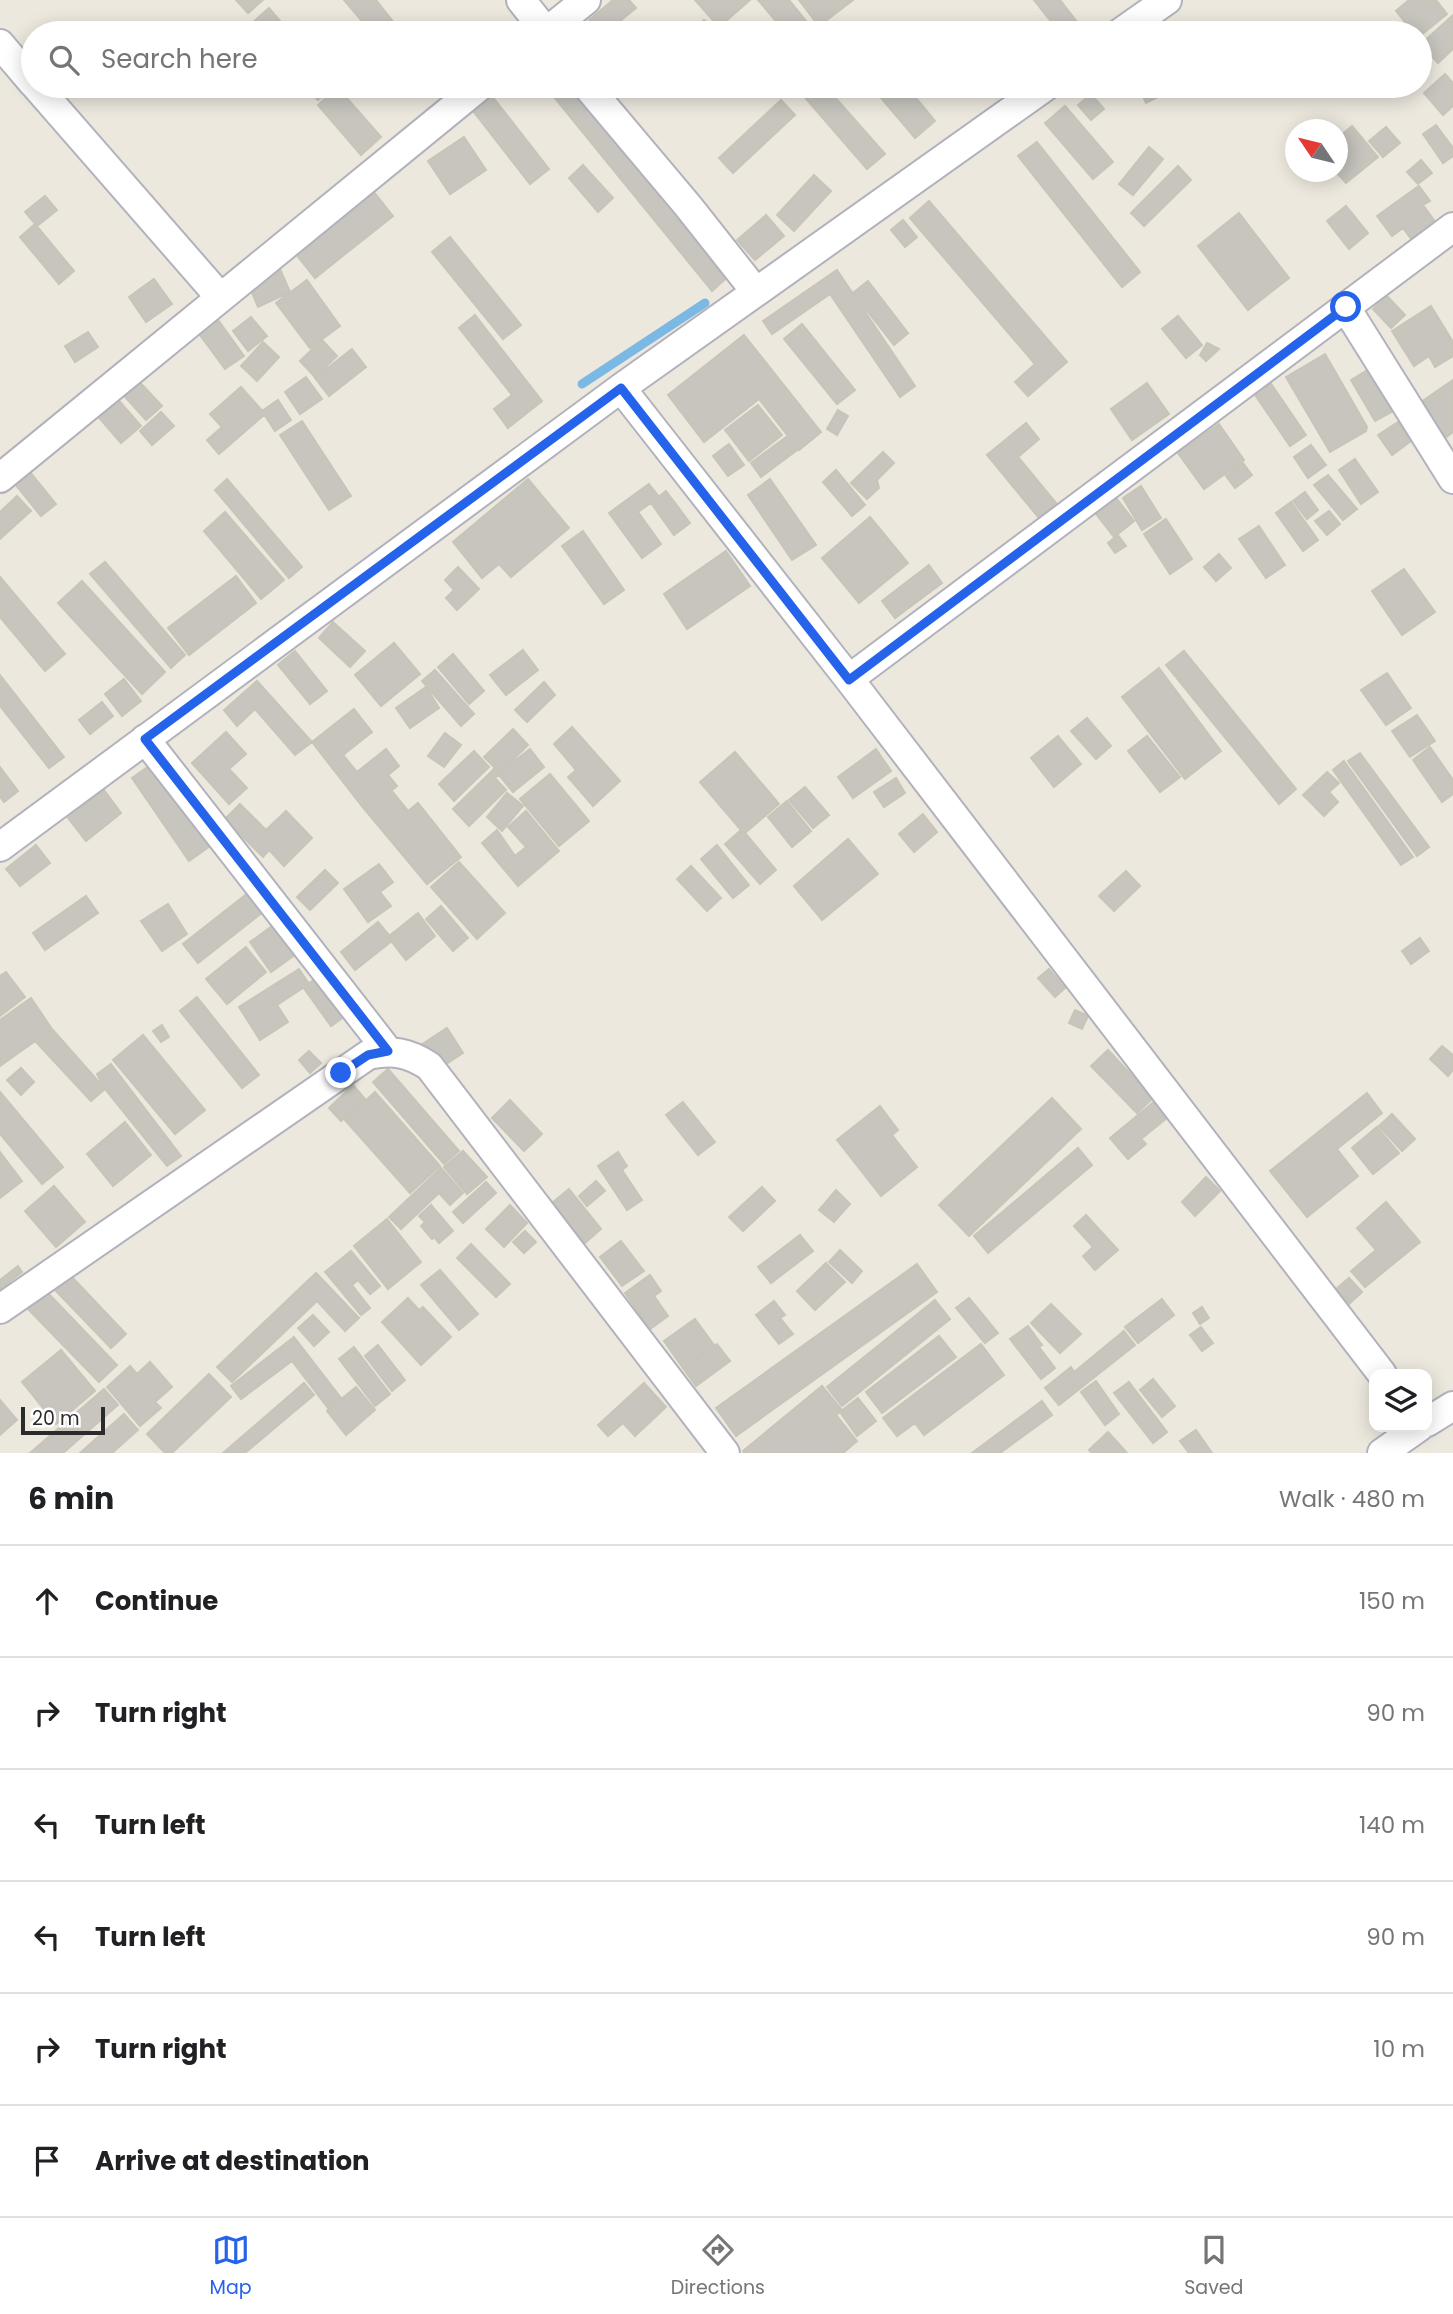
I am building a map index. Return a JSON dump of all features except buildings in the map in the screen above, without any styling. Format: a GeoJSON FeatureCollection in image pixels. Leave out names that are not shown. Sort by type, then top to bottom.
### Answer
{"type":"FeatureCollection","features":[{"type":"Feature","properties":{"kind":"street"},"geometry":{"type":"LineString","coordinates":[[521,0],[537,21]]}},
{"type":"Feature","properties":{"kind":"street"},"geometry":{"type":"LineString","coordinates":[[561,21],[586,0]]}},
{"type":"Feature","properties":{"kind":"street"},"geometry":{"type":"LineString","coordinates":[[1137,21],[1167,0]]}},
{"type":"Feature","properties":{"kind":"street"},"geometry":{"type":"LineString","coordinates":[[0,44],[21,68]]}},
{"type":"Feature","properties":{"kind":"street"},"geometry":{"type":"LineString","coordinates":[[47,98],[220,297]]}},
{"type":"Feature","properties":{"kind":"street"},"geometry":{"type":"LineString","coordinates":[[0,478],[465,98]]}},
{"type":"Feature","properties":{"kind":"street"},"geometry":{"type":"LineString","coordinates":[[597,98],[756,292]]}},
{"type":"Feature","properties":{"kind":"street"},"geometry":{"type":"LineString","coordinates":[[0,847],[621,388],[1029,98]]}},
{"type":"Feature","properties":{"kind":"street"},"geometry":{"type":"LineString","coordinates":[[849,680],[1453,226]]}},
{"type":"Feature","properties":{"kind":"street"},"geometry":{"type":"LineString","coordinates":[[1346,307],[1453,479]]}},
{"type":"Feature","properties":{"kind":"street"},"geometry":{"type":"LineString","coordinates":[[621,388],[1378,1369]]}},
{"type":"Feature","properties":{"kind":"street"},"geometry":{"type":"LineString","coordinates":[[145,739],[388,1051]]}},
{"type":"Feature","properties":{"kind":"street"},"geometry":{"type":"LineString","coordinates":[[0,1309],[368,1055],[388,1051],[413,1056],[429,1066],[724,1453]]}},
{"type":"Feature","properties":{"kind":"street"},"geometry":{"type":"LineString","coordinates":[[1382,1453],[1439,1420]]}},
{"type":"Feature","properties":{"kind":"waterway"},"geometry":{"type":"LineString","coordinates":[[582,384],[705,303]]}},
{"type":"Feature","properties":{"kind":"route"},"geometry":{"type":"LineString","coordinates":[[341,1073],[368,1055],[388,1051],[145,739],[621,388],[849,680],[1346,307]]}}]}
